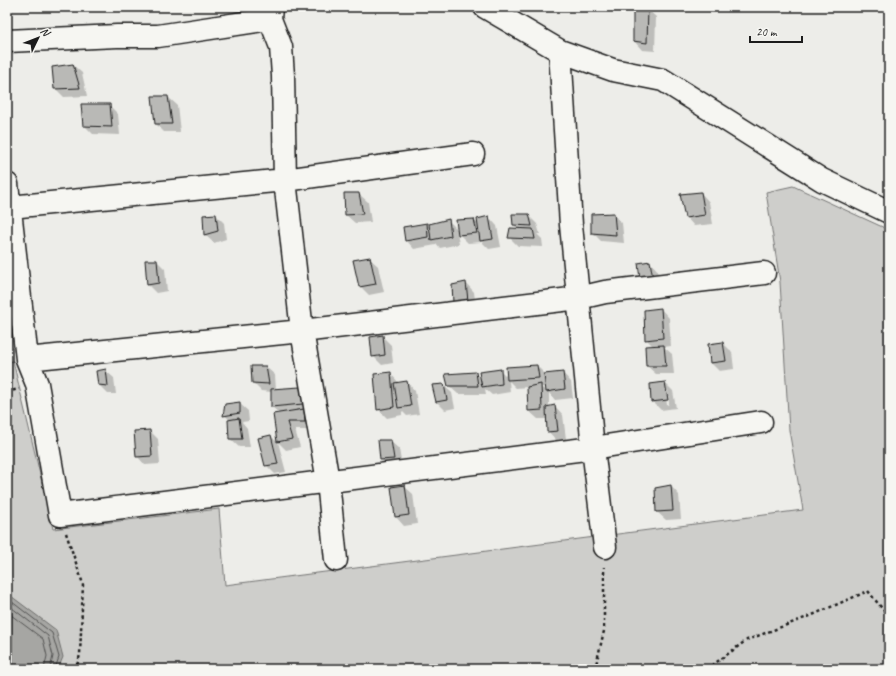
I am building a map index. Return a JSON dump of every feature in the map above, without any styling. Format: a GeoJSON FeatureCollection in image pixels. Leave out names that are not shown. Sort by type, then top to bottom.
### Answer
{"type":"FeatureCollection","features":[{"type":"Feature","properties":{"kind":"street"},"geometry":{"type":"LineString","coordinates":[[485,7],[560,51],[613,70],[663,80],[822,180],[889,212]]}},
{"type":"Feature","properties":{"kind":"street"},"geometry":{"type":"LineString","coordinates":[[7,41],[117,36],[158,36],[271,13],[281,48],[285,180],[302,331],[328,481],[336,560]]}},
{"type":"Feature","properties":{"kind":"street"},"geometry":{"type":"LineString","coordinates":[[560,51],[571,225],[593,448],[605,547]]}},
{"type":"Feature","properties":{"kind":"street"},"geometry":{"type":"LineString","coordinates":[[10,207],[285,180],[473,154]]}},
{"type":"Feature","properties":{"kind":"street"},"geometry":{"type":"LineString","coordinates":[[7,184],[27,359],[37,384],[60,515],[593,448],[761,422]]}},
{"type":"Feature","properties":{"kind":"street"},"geometry":{"type":"LineString","coordinates":[[27,359],[302,331],[579,298],[605,292],[764,273]]}},
{"type":"Feature","properties":{"kind":"path"},"geometry":{"type":"LineString","coordinates":[[60,515],[83,584],[80,655],[76,669]]}},
{"type":"Feature","properties":{"kind":"path"},"geometry":{"type":"LineString","coordinates":[[595,668],[604,631],[605,547]]}},
{"type":"Feature","properties":{"kind":"path"},"geometry":{"type":"LineString","coordinates":[[707,669],[747,640],[810,616],[868,591],[889,617]]}},
{"type":"Feature","properties":{"kind":"path"},"geometry":{"type":"LineString","coordinates":[[591,669],[602,669]]}},
{"type":"Feature","properties":{"kind":"shaded area"},"geometry":{"type":"Polygon","coordinates":[[[793,186],[889,230],[889,669],[7,669],[7,362],[13,361],[53,529],[219,509],[225,585],[803,510],[789,430],[780,282],[766,192],[793,186]]]}},
{"type":"Feature","properties":{"kind":"water"},"geometry":{"type":"Polygon","coordinates":[[[7,593],[56,630],[63,657],[58,669],[7,669],[7,593]]]}},
{"type":"Feature","properties":{"kind":"building"},"geometry":{"type":"Polygon","coordinates":[[[648,8],[647,43],[633,41],[633,10],[648,8]]]}},
{"type":"Feature","properties":{"kind":"building"},"geometry":{"type":"Polygon","coordinates":[[[73,64],[80,88],[54,89],[52,67],[73,64]]]}},
{"type":"Feature","properties":{"kind":"building"},"geometry":{"type":"Polygon","coordinates":[[[152,96],[168,96],[172,124],[155,124],[152,96]]]}},
{"type":"Feature","properties":{"kind":"building"},"geometry":{"type":"Polygon","coordinates":[[[81,104],[110,104],[112,127],[83,126],[81,104]]]}},
{"type":"Feature","properties":{"kind":"building"},"geometry":{"type":"Polygon","coordinates":[[[701,192],[705,215],[685,218],[680,194],[701,192]]]}},
{"type":"Feature","properties":{"kind":"building"},"geometry":{"type":"Polygon","coordinates":[[[344,193],[359,193],[363,214],[345,215],[344,193]]]}},
{"type":"Feature","properties":{"kind":"building"},"geometry":{"type":"Polygon","coordinates":[[[614,213],[616,235],[591,233],[591,214],[614,213]]]}},
{"type":"Feature","properties":{"kind":"building"},"geometry":{"type":"Polygon","coordinates":[[[216,214],[218,231],[204,235],[203,215],[216,214]]]}},
{"type":"Feature","properties":{"kind":"building"},"geometry":{"type":"Polygon","coordinates":[[[512,214],[529,214],[532,226],[513,225],[512,214]]]}},
{"type":"Feature","properties":{"kind":"building"},"geometry":{"type":"Polygon","coordinates":[[[489,216],[493,239],[480,241],[477,219],[489,216]]]}},
{"type":"Feature","properties":{"kind":"building"},"geometry":{"type":"Polygon","coordinates":[[[449,219],[451,236],[431,240],[429,224],[449,219]]]}},
{"type":"Feature","properties":{"kind":"building"},"geometry":{"type":"Polygon","coordinates":[[[474,219],[477,233],[458,235],[456,220],[474,219]]]}},
{"type":"Feature","properties":{"kind":"building"},"geometry":{"type":"Polygon","coordinates":[[[427,223],[428,237],[405,241],[403,227],[427,223]]]}},
{"type":"Feature","properties":{"kind":"building"},"geometry":{"type":"Polygon","coordinates":[[[510,228],[533,229],[535,239],[508,238],[510,228]]]}},
{"type":"Feature","properties":{"kind":"building"},"geometry":{"type":"Polygon","coordinates":[[[370,257],[376,284],[359,287],[353,260],[370,257]]]}},
{"type":"Feature","properties":{"kind":"building"},"geometry":{"type":"Polygon","coordinates":[[[145,260],[157,260],[159,283],[147,285],[145,260]]]}},
{"type":"Feature","properties":{"kind":"building"},"geometry":{"type":"Polygon","coordinates":[[[650,261],[653,279],[640,279],[638,263],[650,261]]]}},
{"type":"Feature","properties":{"kind":"building"},"geometry":{"type":"Polygon","coordinates":[[[466,282],[468,301],[453,302],[452,285],[466,282]]]}},
{"type":"Feature","properties":{"kind":"building"},"geometry":{"type":"Polygon","coordinates":[[[661,308],[663,338],[645,340],[644,310],[661,308]]]}},
{"type":"Feature","properties":{"kind":"building"},"geometry":{"type":"Polygon","coordinates":[[[383,335],[385,355],[372,357],[370,337],[383,335]]]}},
{"type":"Feature","properties":{"kind":"building"},"geometry":{"type":"Polygon","coordinates":[[[723,342],[726,361],[710,363],[708,344],[723,342]]]}},
{"type":"Feature","properties":{"kind":"building"},"geometry":{"type":"Polygon","coordinates":[[[664,345],[666,366],[646,366],[645,346],[664,345]]]}},
{"type":"Feature","properties":{"kind":"building"},"geometry":{"type":"Polygon","coordinates":[[[537,365],[539,378],[507,380],[506,367],[537,365]]]}},
{"type":"Feature","properties":{"kind":"building"},"geometry":{"type":"Polygon","coordinates":[[[251,366],[266,366],[269,384],[252,383],[251,366]]]}},
{"type":"Feature","properties":{"kind":"building"},"geometry":{"type":"Polygon","coordinates":[[[106,369],[108,386],[98,385],[96,371],[106,369]]]}},
{"type":"Feature","properties":{"kind":"building"},"geometry":{"type":"Polygon","coordinates":[[[501,369],[502,384],[482,387],[479,372],[501,369]]]}},
{"type":"Feature","properties":{"kind":"building"},"geometry":{"type":"Polygon","coordinates":[[[391,372],[394,407],[377,410],[374,374],[391,372]]]}},
{"type":"Feature","properties":{"kind":"building"},"geometry":{"type":"Polygon","coordinates":[[[476,372],[478,386],[448,386],[445,374],[476,372]]]}},
{"type":"Feature","properties":{"kind":"building"},"geometry":{"type":"Polygon","coordinates":[[[563,372],[565,389],[546,392],[544,374],[563,372]]]}},
{"type":"Feature","properties":{"kind":"building"},"geometry":{"type":"Polygon","coordinates":[[[407,381],[411,406],[398,408],[394,383],[407,381]]]}},
{"type":"Feature","properties":{"kind":"building"},"geometry":{"type":"Polygon","coordinates":[[[665,382],[668,400],[651,402],[650,384],[665,382]]]}},
{"type":"Feature","properties":{"kind":"building"},"geometry":{"type":"Polygon","coordinates":[[[444,384],[447,400],[436,402],[432,385],[444,384]]]}},
{"type":"Feature","properties":{"kind":"building"},"geometry":{"type":"Polygon","coordinates":[[[541,384],[542,410],[528,411],[527,387],[541,384]]]}},
{"type":"Feature","properties":{"kind":"building"},"geometry":{"type":"Polygon","coordinates":[[[300,387],[303,404],[271,407],[271,389],[300,387]]]}},
{"type":"Feature","properties":{"kind":"building"},"geometry":{"type":"Polygon","coordinates":[[[240,402],[240,413],[223,416],[225,404],[240,402]]]}},
{"type":"Feature","properties":{"kind":"building"},"geometry":{"type":"Polygon","coordinates":[[[555,405],[558,431],[547,432],[546,407],[555,405]]]}},
{"type":"Feature","properties":{"kind":"building"},"geometry":{"type":"Polygon","coordinates":[[[304,409],[305,422],[287,422],[292,439],[277,442],[273,414],[304,409]]]}},
{"type":"Feature","properties":{"kind":"building"},"geometry":{"type":"Polygon","coordinates":[[[239,418],[242,439],[229,439],[228,420],[239,418]]]}},
{"type":"Feature","properties":{"kind":"building"},"geometry":{"type":"Polygon","coordinates":[[[150,430],[152,456],[136,457],[134,431],[150,430]]]}},
{"type":"Feature","properties":{"kind":"building"},"geometry":{"type":"Polygon","coordinates":[[[271,435],[278,464],[265,466],[258,438],[271,435]]]}},
{"type":"Feature","properties":{"kind":"building"},"geometry":{"type":"Polygon","coordinates":[[[378,440],[391,440],[394,459],[380,460],[378,440]]]}},
{"type":"Feature","properties":{"kind":"building"},"geometry":{"type":"Polygon","coordinates":[[[405,485],[409,515],[395,517],[391,487],[405,485]]]}},
{"type":"Feature","properties":{"kind":"building"},"geometry":{"type":"Polygon","coordinates":[[[671,485],[673,511],[656,512],[655,488],[671,485]]]}}]}
